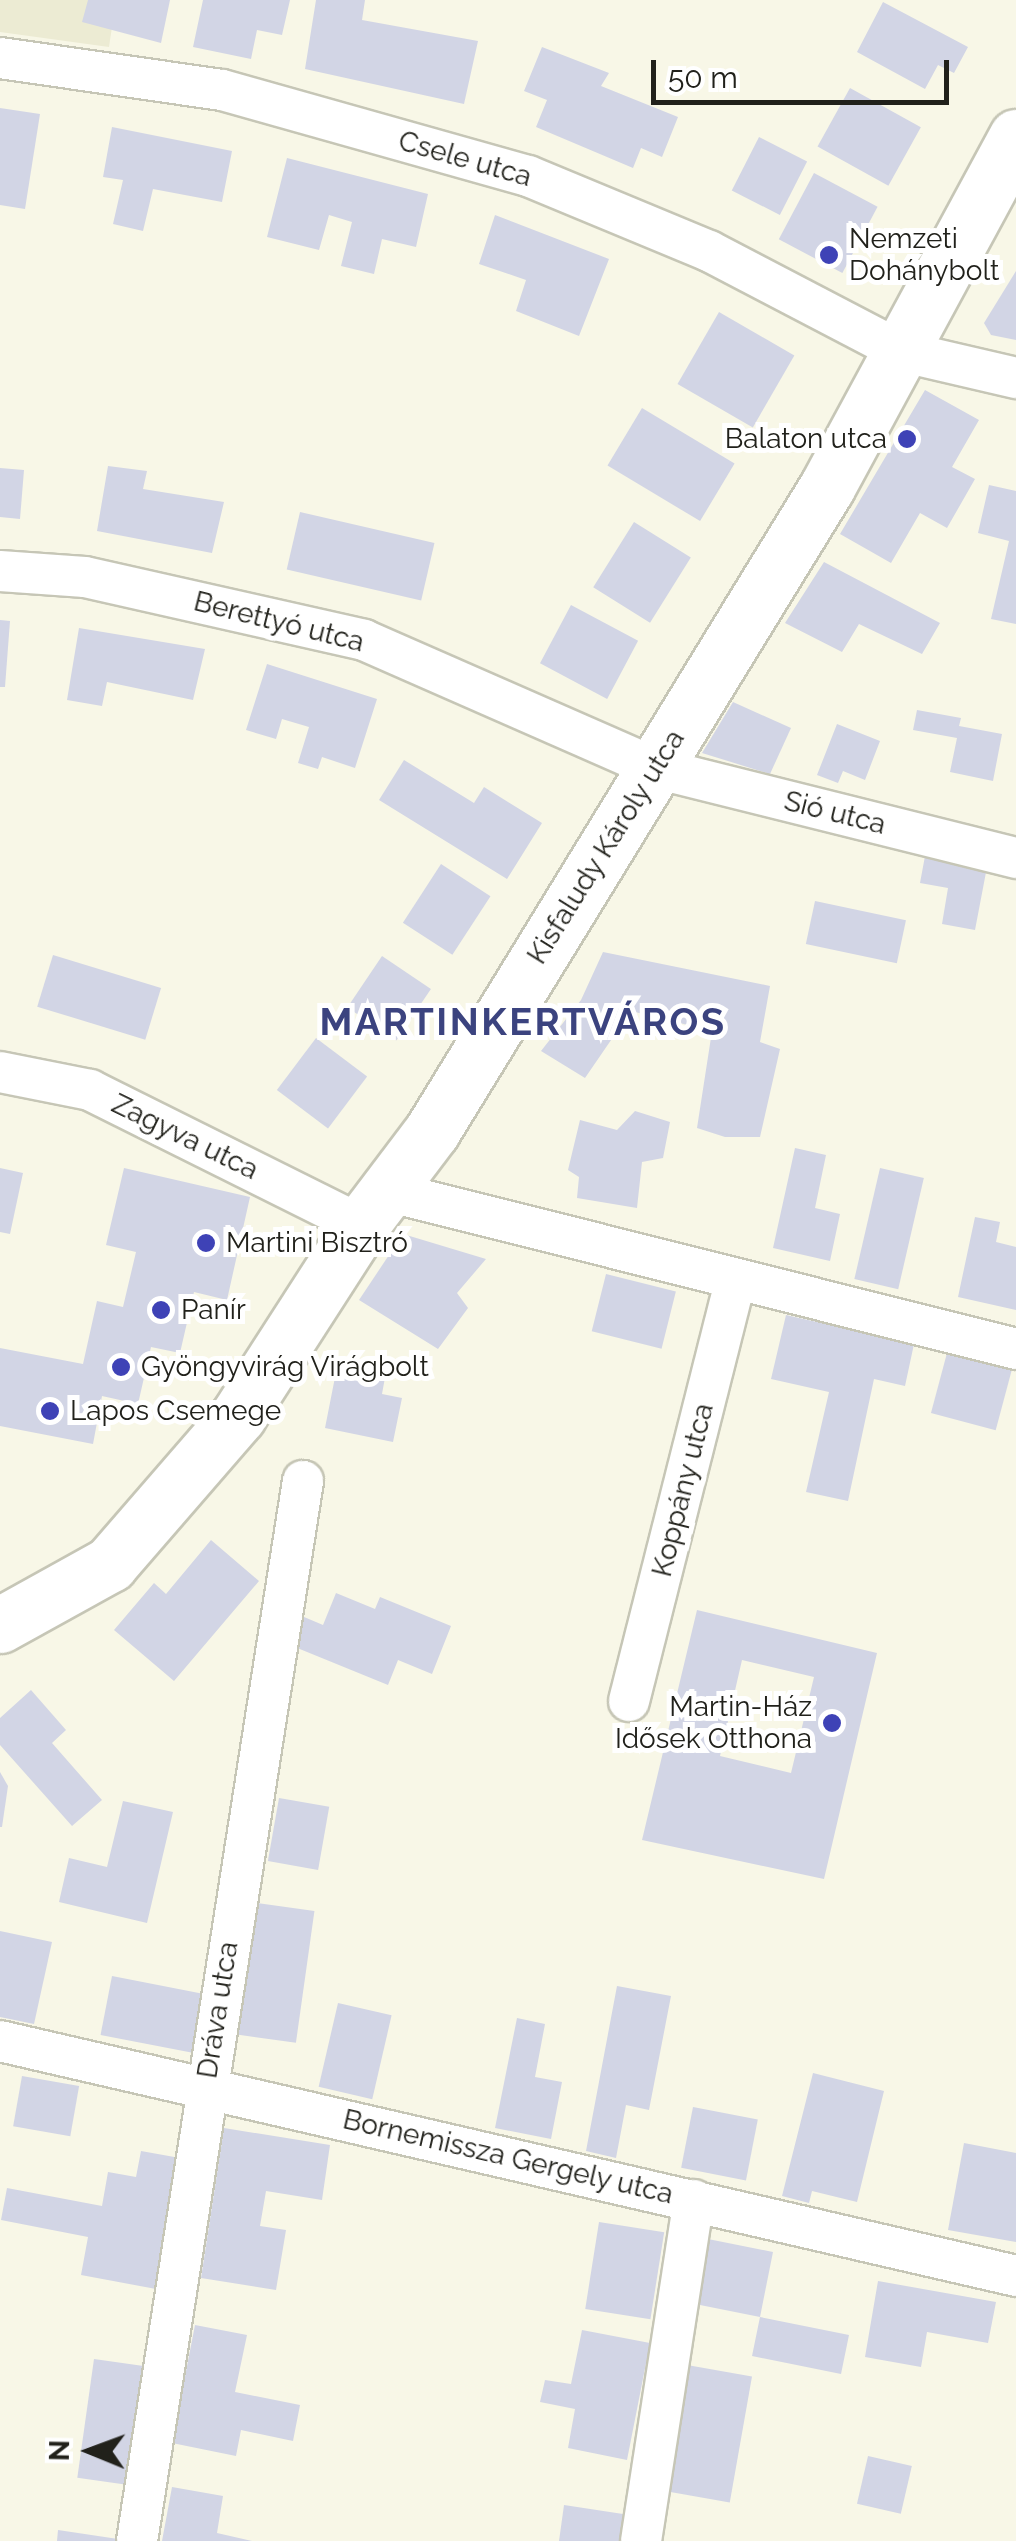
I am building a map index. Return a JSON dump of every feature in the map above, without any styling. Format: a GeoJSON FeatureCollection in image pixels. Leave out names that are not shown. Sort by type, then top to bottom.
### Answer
{"type":"FeatureCollection","features":[{"type":"Feature","properties":{"kind":"main road","name":"Kisfaludy Károly utca"},"geometry":{"type":"LineString","coordinates":[[0,1626],[110,1564],[238,1416],[374,1208],[432,1130],[826,487],[1016,137]]}},
{"type":"Feature","properties":{"kind":"street","name":"Csele utca"},"geometry":{"type":"LineString","coordinates":[[0,58],[222,90],[528,176],[709,251],[900,351]]}},
{"type":"Feature","properties":{"kind":"street"},"geometry":{"type":"LineString","coordinates":[[900,351],[1016,378]]}},
{"type":"Feature","properties":{"kind":"street","name":"Berettyó utca"},"geometry":{"type":"LineString","coordinates":[[0,571],[84,577],[364,640],[654,768]]}},
{"type":"Feature","properties":{"kind":"street","name":"Sió utca"},"geometry":{"type":"LineString","coordinates":[[654,768],[1016,858]]}},
{"type":"Feature","properties":{"kind":"street","name":"Zagyva utca"},"geometry":{"type":"LineString","coordinates":[[0,1072],[90,1090],[374,1208]]}},
{"type":"Feature","properties":{"kind":"street"},"geometry":{"type":"LineString","coordinates":[[374,1208],[736,1279],[1016,1349]]}},
{"type":"Feature","properties":{"kind":"street","name":"Koppány utca"},"geometry":{"type":"LineString","coordinates":[[629,1701],[736,1279]]}},
{"type":"Feature","properties":{"kind":"street","name":"Dráva utca"},"geometry":{"type":"LineString","coordinates":[[137,2541],[303,1480]]}},
{"type":"Feature","properties":{"kind":"street","name":"Bornemissza Gergely utca"},"geometry":{"type":"LineString","coordinates":[[0,2041],[1016,2276]]}},
{"type":"Feature","properties":{"kind":"street"},"geometry":{"type":"LineString","coordinates":[[641,2541],[694,2200]]}},
{"type":"Feature","properties":{"kind":"shaded area"},"geometry":{"type":"Polygon","coordinates":[[[0,0],[116,0],[109,47],[0,32],[0,0]]]}},
{"type":"Feature","properties":{"kind":"building"},"geometry":{"type":"Polygon","coordinates":[[[88,0],[170,0],[161,43],[82,22],[88,0]]]}},
{"type":"Feature","properties":{"kind":"building"},"geometry":{"type":"Polygon","coordinates":[[[203,0],[290,0],[282,35],[257,30],[251,59],[193,47],[203,0]]]}},
{"type":"Feature","properties":{"kind":"building"},"geometry":{"type":"Polygon","coordinates":[[[316,0],[365,0],[362,20],[478,41],[464,104],[305,69],[316,0]]]}},
{"type":"Feature","properties":{"kind":"building"},"geometry":{"type":"Polygon","coordinates":[[[883,2],[968,47],[954,73],[938,65],[925,89],[857,52],[883,2]]]}},
{"type":"Feature","properties":{"kind":"building"},"geometry":{"type":"Polygon","coordinates":[[[542,47],[609,73],[601,86],[678,117],[662,157],[641,148],[633,168],[536,127],[547,100],[524,91],[542,47]]]}},
{"type":"Feature","properties":{"kind":"building"},"geometry":{"type":"Polygon","coordinates":[[[850,88],[921,127],[888,186],[818,147],[850,88]]]}},
{"type":"Feature","properties":{"kind":"building"},"geometry":{"type":"Polygon","coordinates":[[[0,108],[40,114],[25,209],[0,205],[0,108]]]}},
{"type":"Feature","properties":{"kind":"building"},"geometry":{"type":"Polygon","coordinates":[[[112,127],[232,151],[222,202],[153,189],[143,231],[113,224],[123,180],[103,177],[112,127]]]}},
{"type":"Feature","properties":{"kind":"building"},"geometry":{"type":"Polygon","coordinates":[[[759,137],[807,162],[780,215],[732,190],[759,137]]]}},
{"type":"Feature","properties":{"kind":"building"},"geometry":{"type":"Polygon","coordinates":[[[287,158],[428,194],[416,247],[382,239],[374,274],[341,266],[352,222],[329,215],[319,250],[267,237],[287,158]]]}},
{"type":"Feature","properties":{"kind":"building"},"geometry":{"type":"Polygon","coordinates":[[[814,173],[878,207],[842,273],[779,239],[814,173]]]}},
{"type":"Feature","properties":{"kind":"building"},"geometry":{"type":"Polygon","coordinates":[[[495,215],[609,259],[579,336],[516,311],[526,280],[479,264],[495,215]]]}},
{"type":"Feature","properties":{"kind":"building"},"geometry":{"type":"Polygon","coordinates":[[[1016,271],[1016,340],[991,335],[984,323],[1016,271]]]}},
{"type":"Feature","properties":{"kind":"building"},"geometry":{"type":"Polygon","coordinates":[[[719,312],[794,356],[753,427],[678,384],[719,312]]]}},
{"type":"Feature","properties":{"kind":"building"},"geometry":{"type":"Polygon","coordinates":[[[925,390],[979,420],[952,467],[975,479],[947,528],[920,513],[891,563],[840,534],[925,390]]]}},
{"type":"Feature","properties":{"kind":"building"},"geometry":{"type":"Polygon","coordinates":[[[642,408],[735,464],[700,521],[607,465],[642,408]]]}},
{"type":"Feature","properties":{"kind":"building"},"geometry":{"type":"Polygon","coordinates":[[[108,466],[147,471],[143,489],[224,502],[212,553],[97,531],[108,466]]]}},
{"type":"Feature","properties":{"kind":"building"},"geometry":{"type":"Polygon","coordinates":[[[0,468],[24,470],[20,519],[0,517],[0,468]]]}},
{"type":"Feature","properties":{"kind":"building"},"geometry":{"type":"Polygon","coordinates":[[[989,485],[1016,491],[1016,624],[991,619],[1009,541],[978,533],[989,485]]]}},
{"type":"Feature","properties":{"kind":"building"},"geometry":{"type":"Polygon","coordinates":[[[300,512],[434,543],[421,601],[287,569],[300,512]]]}},
{"type":"Feature","properties":{"kind":"building"},"geometry":{"type":"Polygon","coordinates":[[[634,522],[691,558],[650,623],[593,587],[634,522]]]}},
{"type":"Feature","properties":{"kind":"building"},"geometry":{"type":"Polygon","coordinates":[[[824,562],[940,623],[922,654],[859,624],[842,652],[785,623],[824,562]]]}},
{"type":"Feature","properties":{"kind":"building"},"geometry":{"type":"Polygon","coordinates":[[[571,605],[638,641],[607,699],[540,663],[571,605]]]}},
{"type":"Feature","properties":{"kind":"building"},"geometry":{"type":"Polygon","coordinates":[[[0,620],[10,621],[5,687],[0,687],[0,620]]]}},
{"type":"Feature","properties":{"kind":"building"},"geometry":{"type":"Polygon","coordinates":[[[79,628],[205,649],[193,700],[107,682],[102,706],[67,700],[79,628]]]}},
{"type":"Feature","properties":{"kind":"building"},"geometry":{"type":"Polygon","coordinates":[[[267,664],[377,699],[355,768],[322,757],[318,769],[298,763],[309,727],[282,719],[276,739],[246,730],[267,664]]]}},
{"type":"Feature","properties":{"kind":"building"},"geometry":{"type":"Polygon","coordinates":[[[733,702],[791,728],[770,774],[702,753],[733,702]]]}},
{"type":"Feature","properties":{"kind":"building"},"geometry":{"type":"Polygon","coordinates":[[[917,710],[961,718],[959,726],[1002,734],[993,781],[950,772],[957,738],[913,730],[917,710]]]}},
{"type":"Feature","properties":{"kind":"building"},"geometry":{"type":"Polygon","coordinates":[[[837,724],[880,741],[865,780],[843,771],[838,783],[817,775],[837,724]]]}},
{"type":"Feature","properties":{"kind":"building"},"geometry":{"type":"Polygon","coordinates":[[[404,760],[474,803],[484,787],[542,823],[507,879],[379,800],[404,760]]]}},
{"type":"Feature","properties":{"kind":"building"},"geometry":{"type":"Polygon","coordinates":[[[925,856],[987,867],[975,930],[942,924],[948,888],[920,883],[925,856]]]}},
{"type":"Feature","properties":{"kind":"building"},"geometry":{"type":"Polygon","coordinates":[[[441,864],[490,896],[452,955],[403,923],[441,864]]]}},
{"type":"Feature","properties":{"kind":"building"},"geometry":{"type":"Polygon","coordinates":[[[815,901],[906,920],[897,963],[806,944],[815,901]]]}},
{"type":"Feature","properties":{"kind":"building"},"geometry":{"type":"Polygon","coordinates":[[[603,952],[770,986],[760,1042],[780,1049],[760,1137],[725,1137],[697,1128],[712,1031],[631,1011],[585,1078],[541,1051],[581,1000],[603,952]]]}},
{"type":"Feature","properties":{"kind":"building"},"geometry":{"type":"Polygon","coordinates":[[[53,955],[161,988],[145,1040],[37,1007],[53,955]]]}},
{"type":"Feature","properties":{"kind":"building"},"geometry":{"type":"Polygon","coordinates":[[[382,956],[431,989],[396,1040],[347,1007],[382,956]]]}},
{"type":"Feature","properties":{"kind":"building"},"geometry":{"type":"Polygon","coordinates":[[[316,1038],[367,1077],[328,1128],[277,1090],[316,1038]]]}},
{"type":"Feature","properties":{"kind":"building"},"geometry":{"type":"Polygon","coordinates":[[[635,1111],[670,1122],[663,1158],[642,1162],[637,1208],[577,1198],[579,1177],[568,1170],[580,1120],[617,1130],[635,1111]]]}},
{"type":"Feature","properties":{"kind":"building"},"geometry":{"type":"Polygon","coordinates":[[[795,1148],[826,1155],[815,1208],[840,1214],[830,1261],[773,1248],[795,1148]]]}},
{"type":"Feature","properties":{"kind":"building"},"geometry":{"type":"Polygon","coordinates":[[[0,1168],[23,1173],[10,1234],[0,1232],[0,1168]]]}},
{"type":"Feature","properties":{"kind":"building"},"geometry":{"type":"Polygon","coordinates":[[[124,1168],[250,1197],[227,1300],[194,1292],[180,1353],[151,1347],[138,1404],[102,1396],[93,1444],[0,1426],[0,1348],[83,1364],[97,1301],[123,1307],[136,1252],[106,1245],[124,1168]]]}},
{"type":"Feature","properties":{"kind":"building"},"geometry":{"type":"Polygon","coordinates":[[[880,1168],[924,1178],[898,1289],[854,1279],[880,1168]]]}},
{"type":"Feature","properties":{"kind":"building"},"geometry":{"type":"Polygon","coordinates":[[[975,1217],[1000,1222],[996,1242],[1016,1247],[1016,1310],[958,1297],[975,1217]]]}},
{"type":"Feature","properties":{"kind":"building"},"geometry":{"type":"Polygon","coordinates":[[[403,1234],[486,1259],[457,1293],[468,1308],[438,1349],[359,1300],[403,1234]]]}},
{"type":"Feature","properties":{"kind":"building"},"geometry":{"type":"Polygon","coordinates":[[[606,1274],[676,1291],[662,1349],[592,1331],[606,1274]]]}},
{"type":"Feature","properties":{"kind":"building"},"geometry":{"type":"Polygon","coordinates":[[[786,1315],[914,1344],[905,1386],[874,1379],[848,1501],[806,1492],[829,1392],[771,1379],[786,1315]]]}},
{"type":"Feature","properties":{"kind":"building"},"geometry":{"type":"Polygon","coordinates":[[[947,1353],[1012,1370],[996,1430],[931,1413],[947,1353]]]}},
{"type":"Feature","properties":{"kind":"building"},"geometry":{"type":"Polygon","coordinates":[[[338,1362],[386,1372],[382,1394],[402,1398],[393,1442],[325,1428],[338,1362]]]}},
{"type":"Feature","properties":{"kind":"building"},"geometry":{"type":"Polygon","coordinates":[[[211,1540],[259,1581],[174,1681],[114,1630],[154,1583],[166,1594],[211,1540]]]}},
{"type":"Feature","properties":{"kind":"building"},"geometry":{"type":"Polygon","coordinates":[[[336,1593],[375,1609],[380,1597],[451,1626],[432,1674],[398,1660],[388,1685],[285,1643],[297,1614],[323,1625],[336,1593]]]}},
{"type":"Feature","properties":{"kind":"building","name":"Martin-Ház Idősek Otthona"},"geometry":{"type":"Polygon","coordinates":[[[697,1610],[877,1653],[824,1879],[642,1840],[697,1610]],[[742,1660],[720,1756],[791,1773],[814,1677],[742,1660]]]}},
{"type":"Feature","properties":{"kind":"building"},"geometry":{"type":"Polygon","coordinates":[[[31,1690],[66,1730],[52,1743],[102,1800],[72,1826],[0,1745],[0,1718],[31,1690]]]}},
{"type":"Feature","properties":{"kind":"building"},"geometry":{"type":"Polygon","coordinates":[[[0,1772],[8,1786],[2,1827],[0,1827],[0,1772]]]}},
{"type":"Feature","properties":{"kind":"building"},"geometry":{"type":"Polygon","coordinates":[[[279,1798],[329,1807],[318,1870],[268,1861],[279,1798]]]}},
{"type":"Feature","properties":{"kind":"building"},"geometry":{"type":"Polygon","coordinates":[[[123,1801],[173,1812],[147,1923],[59,1902],[69,1858],[107,1867],[123,1801]]]}},
{"type":"Feature","properties":{"kind":"building"},"geometry":{"type":"Polygon","coordinates":[[[257,1903],[314,1911],[296,2043],[238,2035],[257,1903]]]}},
{"type":"Feature","properties":{"kind":"building"},"geometry":{"type":"Polygon","coordinates":[[[0,1931],[52,1942],[34,2024],[0,2017],[0,1931]]]}},
{"type":"Feature","properties":{"kind":"building"},"geometry":{"type":"Polygon","coordinates":[[[112,1976],[205,1994],[194,2053],[101,2035],[112,1976]]]}},
{"type":"Feature","properties":{"kind":"building"},"geometry":{"type":"Polygon","coordinates":[[[617,1986],[671,1996],[649,2110],[626,2105],[616,2158],[586,2151],[617,1986]]]}},
{"type":"Feature","properties":{"kind":"building"},"geometry":{"type":"Polygon","coordinates":[[[338,2003],[392,2015],[372,2099],[319,2087],[338,2003]]]}},
{"type":"Feature","properties":{"kind":"building"},"geometry":{"type":"Polygon","coordinates":[[[517,2018],[545,2024],[535,2077],[562,2082],[551,2139],[495,2128],[517,2018]]]}},
{"type":"Feature","properties":{"kind":"building"},"geometry":{"type":"Polygon","coordinates":[[[813,2073],[884,2091],[857,2202],[812,2191],[809,2203],[782,2196],[813,2073]]]}},
{"type":"Feature","properties":{"kind":"building"},"geometry":{"type":"Polygon","coordinates":[[[22,2076],[79,2086],[70,2136],[13,2126],[22,2076]]]}},
{"type":"Feature","properties":{"kind":"building"},"geometry":{"type":"Polygon","coordinates":[[[693,2107],[758,2120],[746,2180],[681,2168],[693,2107]]]}},
{"type":"Feature","properties":{"kind":"building"},"geometry":{"type":"Polygon","coordinates":[[[224,2128],[330,2145],[322,2200],[266,2191],[260,2226],[286,2230],[276,2290],[201,2278],[224,2128]]]}},
{"type":"Feature","properties":{"kind":"building"},"geometry":{"type":"Polygon","coordinates":[[[964,2143],[1016,2153],[1016,2242],[948,2230],[964,2143]]]}},
{"type":"Feature","properties":{"kind":"building"},"geometry":{"type":"Polygon","coordinates":[[[141,2151],[180,2158],[156,2289],[81,2275],[88,2237],[1,2220],[7,2188],[102,2206],[108,2172],[136,2177],[141,2151]]]}},
{"type":"Feature","properties":{"kind":"building"},"geometry":{"type":"Polygon","coordinates":[[[599,2222],[664,2232],[650,2319],[585,2309],[599,2222]]]}},
{"type":"Feature","properties":{"kind":"building"},"geometry":{"type":"Polygon","coordinates":[[[708,2239],[773,2252],[760,2317],[695,2304],[708,2239]]]}},
{"type":"Feature","properties":{"kind":"building"},"geometry":{"type":"Polygon","coordinates":[[[878,2281],[996,2302],[988,2343],[927,2332],[921,2367],[865,2357],[878,2281]]]}},
{"type":"Feature","properties":{"kind":"building"},"geometry":{"type":"Polygon","coordinates":[[[760,2317],[849,2335],[841,2374],[752,2356],[760,2317]]]}},
{"type":"Feature","properties":{"kind":"building"},"geometry":{"type":"Polygon","coordinates":[[[195,2325],[247,2335],[235,2392],[300,2405],[293,2441],[241,2430],[236,2456],[172,2443],[195,2325]]]}},
{"type":"Feature","properties":{"kind":"building"},"geometry":{"type":"Polygon","coordinates":[[[582,2330],[650,2343],[627,2460],[568,2448],[575,2409],[540,2402],[545,2380],[571,2384],[582,2330]]]}},
{"type":"Feature","properties":{"kind":"building"},"geometry":{"type":"Polygon","coordinates":[[[94,2359],[144,2366],[127,2485],[77,2478],[94,2359]]]}},
{"type":"Feature","properties":{"kind":"building"},"geometry":{"type":"Polygon","coordinates":[[[687,2365],[752,2376],[730,2503],[665,2491],[687,2365]]]}},
{"type":"Feature","properties":{"kind":"building"},"geometry":{"type":"Polygon","coordinates":[[[868,2456],[912,2466],[901,2514],[857,2504],[868,2456]]]}},
{"type":"Feature","properties":{"kind":"building"},"geometry":{"type":"Polygon","coordinates":[[[172,2487],[223,2496],[217,2533],[252,2541],[162,2541],[172,2487]]]}},
{"type":"Feature","properties":{"kind":"building"},"geometry":{"type":"Polygon","coordinates":[[[564,2505],[623,2514],[619,2541],[559,2541],[564,2505]]]}},
{"type":"Feature","properties":{"kind":"building"},"geometry":{"type":"Polygon","coordinates":[[[58,2530],[118,2539],[118,2541],[57,2541],[58,2530]]]}},
{"type":"Feature","properties":{"kind":"place","name":"Nemzeti Dohánybolt"},"geometry":{"type":"Point","coordinates":[829,255]}},
{"type":"Feature","properties":{"kind":"place","name":"Balaton utca"},"geometry":{"type":"Point","coordinates":[907,439]}},
{"type":"Feature","properties":{"kind":"place","name":"Martini Bisztró"},"geometry":{"type":"Point","coordinates":[206,1243]}},
{"type":"Feature","properties":{"kind":"place","name":"Panír"},"geometry":{"type":"Point","coordinates":[161,1310]}},
{"type":"Feature","properties":{"kind":"place","name":"Gyöngyvirág Virágbolt"},"geometry":{"type":"Point","coordinates":[121,1367]}},
{"type":"Feature","properties":{"kind":"place","name":"Lapos Csemege"},"geometry":{"type":"Point","coordinates":[50,1411]}},
{"type":"Feature","properties":{"kind":"place","name":"Martin-Ház Idősek Otthona"},"geometry":{"type":"Point","coordinates":[832,1723]}},
{"type":"Feature","properties":{"kind":"district","name":"MARTINKERTVÁROS"},"geometry":{"type":"Point","coordinates":[523,1022]}}]}
